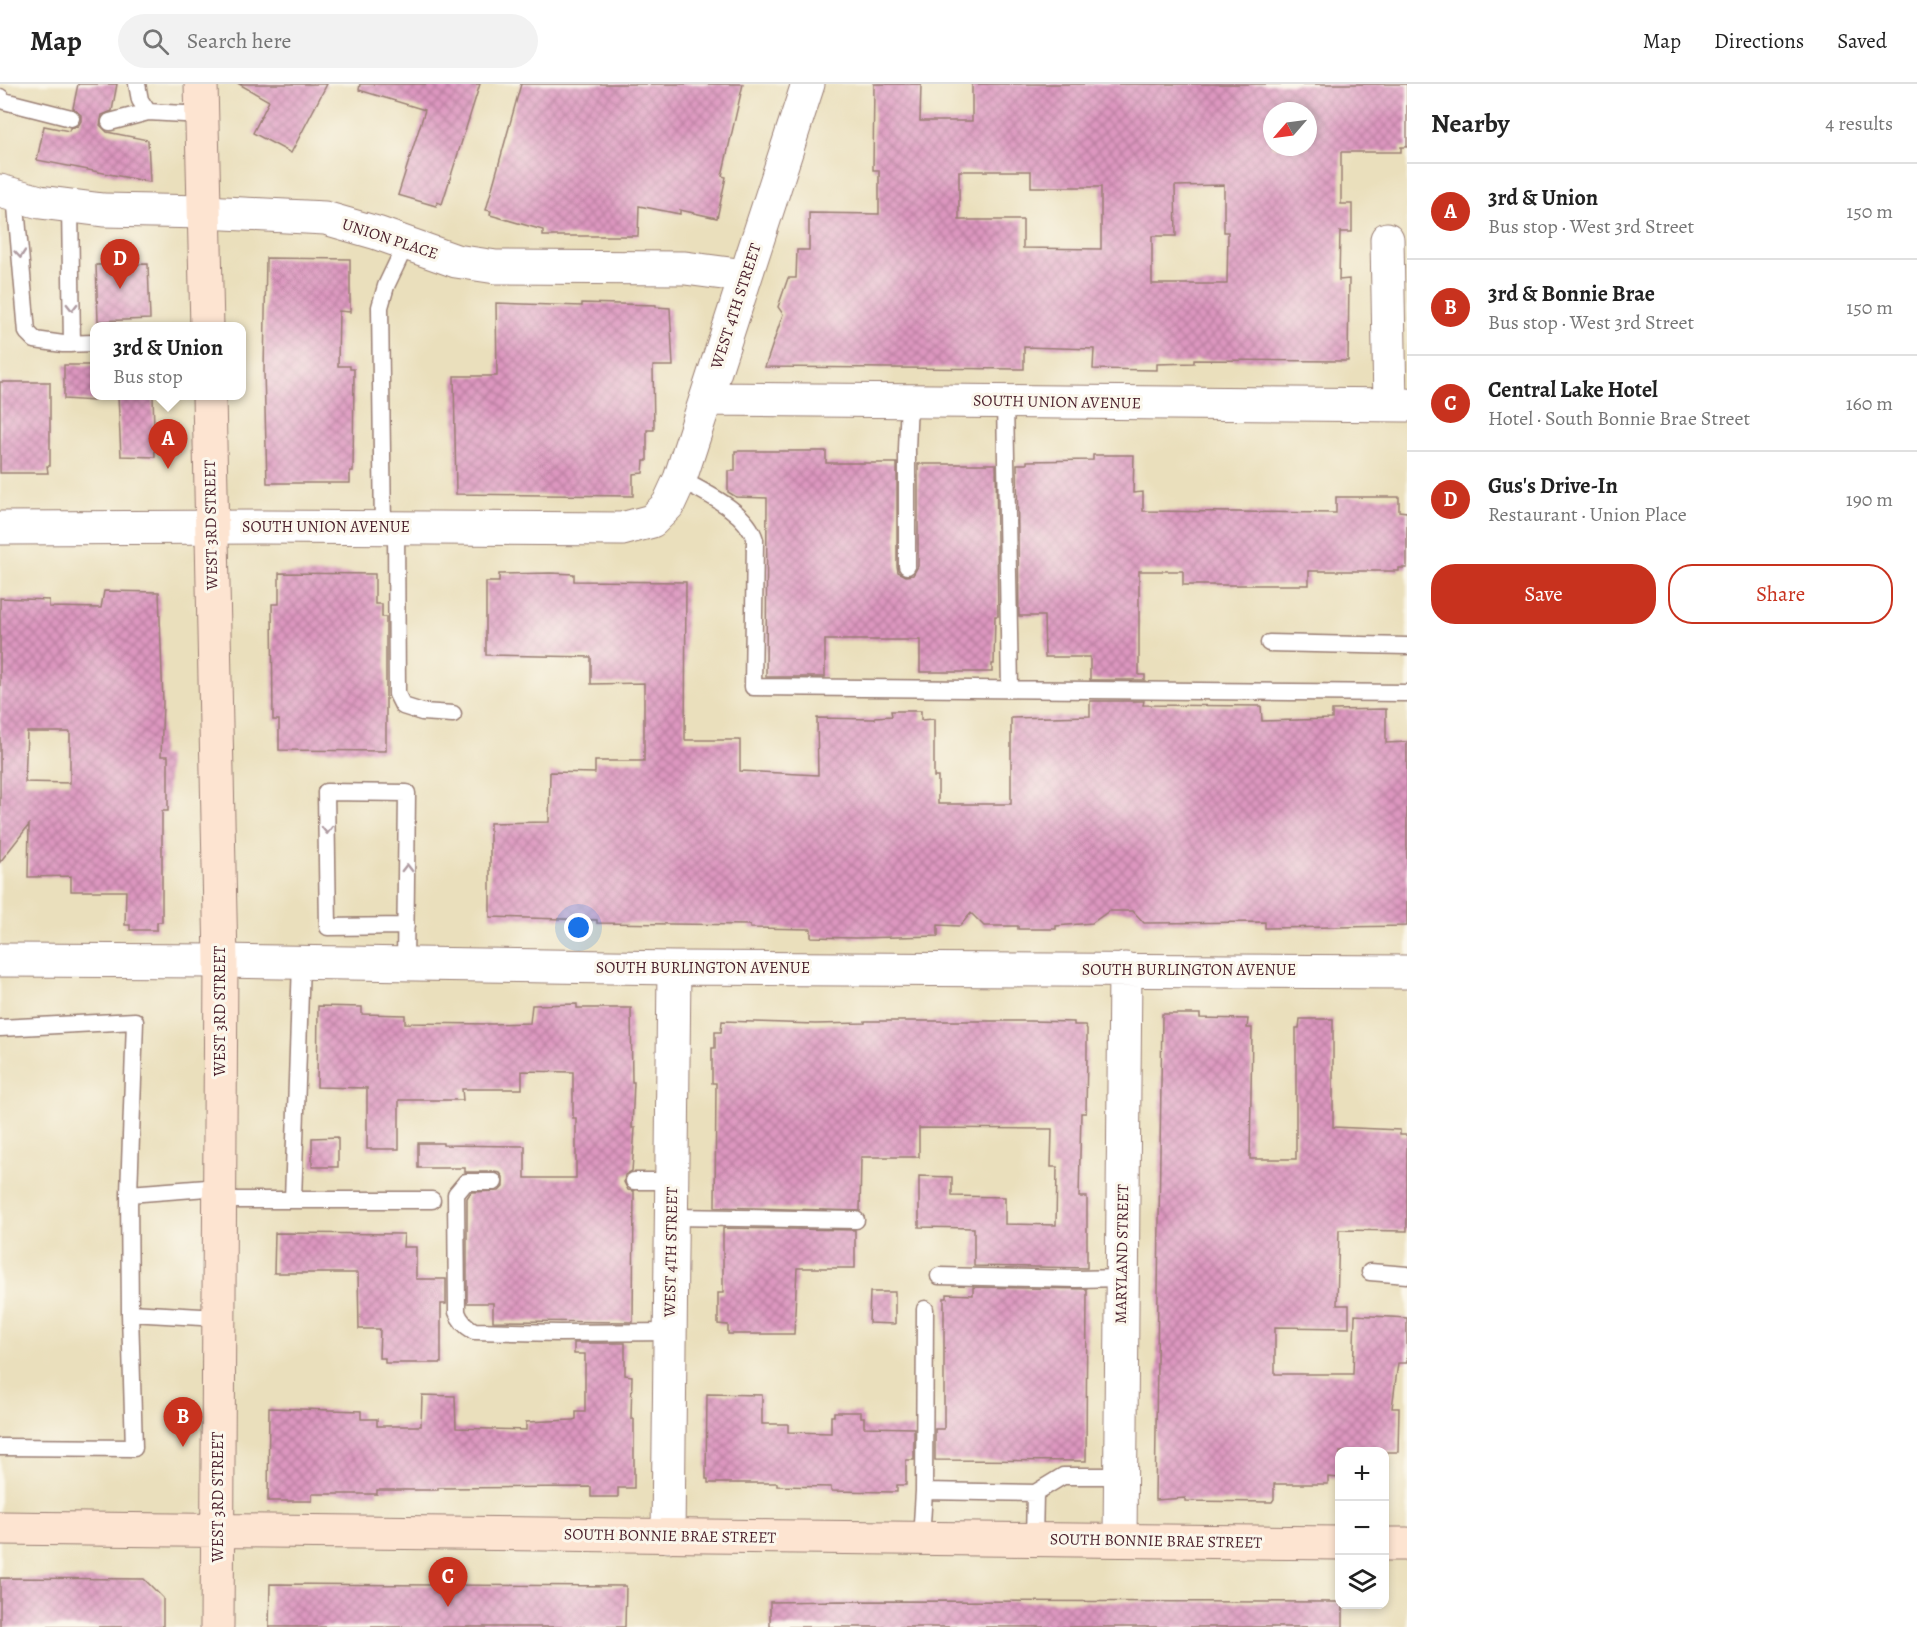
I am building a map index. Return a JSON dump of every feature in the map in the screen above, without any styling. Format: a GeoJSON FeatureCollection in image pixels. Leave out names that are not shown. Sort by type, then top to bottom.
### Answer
{"type":"FeatureCollection","features":[{"type":"Feature","properties":{"kind":"main road"},"geometry":{"type":"LineString","coordinates":[[202,100],[207,322]]}},
{"type":"Feature","properties":{"kind":"main road","name":"WEST 3RD STREET"},"geometry":{"type":"LineString","coordinates":[[209,400],[221,961],[217,1627]]}},
{"type":"Feature","properties":{"kind":"main road","name":"SOUTH BONNIE BRAE STREET"},"geometry":{"type":"LineString","coordinates":[[0,1528],[1335,1543]]}},
{"type":"Feature","properties":{"kind":"main road"},"geometry":{"type":"LineString","coordinates":[[1389,1544],[1407,1544]]}},
{"type":"Feature","properties":{"kind":"street","name":"WEST 4TH STREET"},"geometry":{"type":"LineString","coordinates":[[652,521],[668,505],[680,479],[808,84]]}},
{"type":"Feature","properties":{"kind":"street","name":"UNION PLACE"},"geometry":{"type":"LineString","coordinates":[[8,193],[40,202],[103,210],[325,218],[377,233],[456,261],[496,267],[685,268],[745,276]]}},
{"type":"Feature","properties":{"kind":"street"},"geometry":{"type":"LineString","coordinates":[[1387,239],[1398,405]]}},
{"type":"Feature","properties":{"kind":"street","name":"SOUTH UNION AVENUE"},"geometry":{"type":"LineString","coordinates":[[707,399],[1398,405]]}},
{"type":"Feature","properties":{"kind":"street","name":"SOUTH UNION AVENUE"},"geometry":{"type":"LineString","coordinates":[[0,528],[622,529],[652,521]]}},
{"type":"Feature","properties":{"kind":"street","name":"SOUTH BURLINGTON AVENUE"},"geometry":{"type":"LineString","coordinates":[[0,960],[674,968],[1407,972]]}},
{"type":"Feature","properties":{"kind":"street","name":"WEST 4TH STREET"},"geometry":{"type":"LineString","coordinates":[[668,1536],[674,968]]}},
{"type":"Feature","properties":{"kind":"street","name":"MARYLAND STREET"},"geometry":{"type":"LineString","coordinates":[[1120,1540],[1125,969]]}},
{"type":"Feature","properties":{"kind":"lane"},"geometry":{"type":"LineString","coordinates":[[137,84],[141,100],[148,112]]}},
{"type":"Feature","properties":{"kind":"lane"},"geometry":{"type":"LineString","coordinates":[[0,97],[4,101],[71,118]]}},
{"type":"Feature","properties":{"kind":"lane"},"geometry":{"type":"LineString","coordinates":[[110,122],[202,100]]}},
{"type":"Feature","properties":{"kind":"lane"},"geometry":{"type":"LineString","coordinates":[[8,193],[27,332],[35,340],[72,344],[90,343]]}},
{"type":"Feature","properties":{"kind":"lane"},"geometry":{"type":"LineString","coordinates":[[70,206],[72,344]]}},
{"type":"Feature","properties":{"kind":"lane"},"geometry":{"type":"LineString","coordinates":[[406,244],[386,286],[380,307],[397,694],[403,706],[422,712],[453,714]]}},
{"type":"Feature","properties":{"kind":"lane"},"geometry":{"type":"LineString","coordinates":[[907,566],[909,400]]}},
{"type":"Feature","properties":{"kind":"lane"},"geometry":{"type":"LineString","coordinates":[[1005,401],[1010,689]]}},
{"type":"Feature","properties":{"kind":"lane"},"geometry":{"type":"LineString","coordinates":[[680,479],[714,498],[746,522],[752,531],[755,540],[753,687],[1407,693]]}},
{"type":"Feature","properties":{"kind":"lane"},"geometry":{"type":"LineString","coordinates":[[1269,644],[1407,646]]}},
{"type":"Feature","properties":{"kind":"lane"},"geometry":{"type":"LineString","coordinates":[[405,964],[406,926],[407,793],[326,792],[328,927],[406,926]]}},
{"type":"Feature","properties":{"kind":"lane"},"geometry":{"type":"LineString","coordinates":[[293,1200],[301,962]]}},
{"type":"Feature","properties":{"kind":"lane"},"geometry":{"type":"LineString","coordinates":[[0,1028],[135,1021],[129,1194],[134,1448],[0,1447]]}},
{"type":"Feature","properties":{"kind":"lane"},"geometry":{"type":"LineString","coordinates":[[634,1181],[672,1181]]}},
{"type":"Feature","properties":{"kind":"lane"},"geometry":{"type":"LineString","coordinates":[[494,1182],[466,1182],[456,1194],[457,1312],[460,1320],[468,1328],[474,1331],[538,1333],[670,1332]]}},
{"type":"Feature","properties":{"kind":"lane"},"geometry":{"type":"LineString","coordinates":[[129,1194],[220,1194],[293,1200],[432,1200]]}},
{"type":"Feature","properties":{"kind":"lane"},"geometry":{"type":"LineString","coordinates":[[672,1217],[856,1220]]}},
{"type":"Feature","properties":{"kind":"lane"},"geometry":{"type":"LineString","coordinates":[[1370,1272],[1407,1275]]}},
{"type":"Feature","properties":{"kind":"lane"},"geometry":{"type":"LineString","coordinates":[[939,1276],[1122,1278]]}},
{"type":"Feature","properties":{"kind":"lane"},"geometry":{"type":"LineString","coordinates":[[921,1540],[924,1491],[925,1309]]}},
{"type":"Feature","properties":{"kind":"lane"},"geometry":{"type":"LineString","coordinates":[[130,1313],[219,1318]]}},
{"type":"Feature","properties":{"kind":"lane"},"geometry":{"type":"LineString","coordinates":[[924,1491],[1035,1493],[1063,1476],[1120,1476]]}},
{"type":"Feature","properties":{"kind":"lane"},"geometry":{"type":"LineString","coordinates":[[1034,1540],[1035,1493]]}},
{"type":"Feature","properties":{"kind":"building"},"geometry":{"type":"Polygon","coordinates":[[[78,84],[117,84],[112,111],[102,115],[100,125],[107,132],[148,140],[150,182],[37,160],[44,126],[69,131],[70,128],[78,126],[81,121],[81,115],[73,108],[78,84]]]}},
{"type":"Feature","properties":{"kind":"building"},"geometry":{"type":"Polygon","coordinates":[[[239,84],[327,84],[291,153],[253,133],[269,101],[239,84]]]}},
{"type":"Feature","properties":{"kind":"building"},"geometry":{"type":"Polygon","coordinates":[[[360,84],[480,84],[442,204],[437,202],[436,206],[398,195],[425,110],[359,90],[360,84]]]}},
{"type":"Feature","properties":{"kind":"building"},"geometry":{"type":"Polygon","coordinates":[[[521,84],[743,84],[722,176],[726,177],[717,218],[680,210],[680,214],[639,206],[638,236],[543,236],[543,230],[490,215],[491,211],[486,210],[521,84]]]}},
{"type":"Feature","properties":{"kind":"building"},"geometry":{"type":"Polygon","coordinates":[[[874,84],[921,84],[920,121],[972,121],[972,84],[1407,84],[1407,147],[1401,147],[1401,152],[1341,152],[1341,204],[1352,204],[1352,232],[1340,232],[1339,280],[1349,279],[1348,361],[1194,360],[1194,363],[1157,364],[1157,370],[1093,369],[1094,349],[1024,347],[1024,369],[765,367],[783,314],[778,307],[788,278],[796,278],[797,250],[809,250],[809,213],[879,214],[879,170],[873,170],[874,84]],[[959,171],[959,220],[1023,220],[1023,248],[1101,249],[1101,187],[1031,187],[1031,171],[959,171]],[[1224,185],[1175,186],[1176,236],[1152,236],[1152,284],[1227,284],[1228,232],[1224,232],[1224,185]]]}},
{"type":"Feature","properties":{"kind":"building"},"geometry":{"type":"Polygon","coordinates":[[[266,258],[350,259],[350,312],[339,311],[338,366],[350,366],[350,369],[354,369],[353,471],[350,471],[350,483],[267,483],[264,371],[266,258]]]}},
{"type":"Feature","properties":{"kind":"building"},"geometry":{"type":"Polygon","coordinates":[[[148,264],[150,319],[98,321],[96,265],[148,264]]]}},
{"type":"Feature","properties":{"kind":"building"},"geometry":{"type":"Polygon","coordinates":[[[496,303],[582,306],[582,303],[656,305],[656,307],[670,308],[673,366],[653,366],[654,430],[647,430],[647,461],[644,461],[643,473],[633,474],[633,496],[456,494],[454,376],[497,376],[496,303]]]}},
{"type":"Feature","properties":{"kind":"building"},"geometry":{"type":"Polygon","coordinates":[[[64,365],[90,365],[90,400],[94,401],[64,399],[64,365]]]}},
{"type":"Feature","properties":{"kind":"building"},"geometry":{"type":"Polygon","coordinates":[[[0,382],[50,382],[50,466],[47,466],[48,473],[0,473],[0,382]]]}},
{"type":"Feature","properties":{"kind":"building"},"geometry":{"type":"Polygon","coordinates":[[[118,400],[153,400],[155,457],[121,456],[118,400]]]}},
{"type":"Feature","properties":{"kind":"building"},"geometry":{"type":"Polygon","coordinates":[[[735,451],[826,451],[826,463],[897,463],[897,566],[898,572],[906,576],[913,575],[918,566],[918,464],[996,464],[998,616],[995,616],[992,672],[920,672],[920,640],[825,640],[825,677],[766,677],[767,498],[736,497],[728,492],[728,471],[735,471],[735,451]]]}},
{"type":"Feature","properties":{"kind":"building"},"geometry":{"type":"Polygon","coordinates":[[[1093,455],[1134,455],[1133,493],[1143,492],[1143,511],[1336,513],[1336,497],[1399,497],[1399,511],[1407,512],[1407,568],[1399,568],[1399,571],[1309,571],[1309,585],[1183,585],[1183,571],[1139,571],[1139,675],[1145,675],[1145,680],[1090,680],[1090,657],[1045,657],[1044,616],[1019,616],[1017,464],[1027,464],[1027,461],[1093,460],[1093,455]]]}},
{"type":"Feature","properties":{"kind":"building"},"geometry":{"type":"Polygon","coordinates":[[[279,573],[375,574],[375,604],[382,604],[382,617],[386,617],[386,751],[279,750],[279,720],[273,720],[272,604],[279,604],[279,573]]]}},
{"type":"Feature","properties":{"kind":"building"},"geometry":{"type":"Polygon","coordinates":[[[499,574],[574,574],[574,581],[686,582],[685,740],[740,740],[740,771],[818,775],[817,718],[875,719],[875,717],[892,716],[891,711],[921,711],[921,720],[934,719],[934,777],[938,777],[938,804],[1011,804],[1011,718],[1090,716],[1090,701],[1144,701],[1143,705],[1261,706],[1262,721],[1332,719],[1332,710],[1386,709],[1386,743],[1407,742],[1407,926],[1265,928],[1265,922],[1144,923],[1133,911],[1109,911],[1092,923],[1056,926],[1056,929],[1018,929],[1018,926],[984,926],[971,913],[960,926],[938,925],[938,936],[856,938],[811,937],[811,929],[750,928],[750,925],[597,923],[597,920],[490,917],[490,823],[549,822],[550,772],[595,773],[595,761],[644,761],[644,683],[591,684],[591,657],[486,655],[486,582],[499,582],[499,574]]]}},
{"type":"Feature","properties":{"kind":"building"},"geometry":{"type":"Polygon","coordinates":[[[104,591],[159,592],[163,703],[161,756],[168,756],[168,811],[162,811],[162,922],[157,922],[157,930],[130,930],[130,925],[125,925],[126,891],[71,891],[71,876],[28,877],[29,825],[0,862],[0,598],[49,600],[49,607],[101,608],[104,591]],[[27,732],[25,782],[70,783],[70,732],[27,732]]]}},
{"type":"Feature","properties":{"kind":"building"},"geometry":{"type":"Polygon","coordinates":[[[577,1004],[577,1008],[631,1008],[632,1082],[634,1082],[632,1128],[635,1128],[632,1171],[625,1175],[624,1182],[628,1190],[634,1191],[633,1322],[493,1321],[493,1303],[467,1303],[467,1198],[471,1192],[499,1191],[503,1187],[503,1177],[500,1173],[494,1172],[465,1172],[465,1168],[418,1168],[418,1143],[525,1146],[525,1178],[576,1178],[573,1072],[522,1071],[522,1089],[462,1089],[463,1100],[399,1100],[399,1149],[367,1149],[367,1088],[317,1087],[318,1006],[362,1007],[362,1014],[405,1015],[405,1023],[492,1024],[530,1023],[532,1005],[577,1004]]]}},
{"type":"Feature","properties":{"kind":"building"},"geometry":{"type":"Polygon","coordinates":[[[1162,1014],[1200,1014],[1200,1018],[1248,1019],[1247,1028],[1252,1028],[1250,1159],[1296,1159],[1296,1028],[1299,1028],[1300,1019],[1333,1019],[1333,1127],[1400,1130],[1400,1135],[1407,1135],[1407,1231],[1339,1230],[1337,1305],[1349,1305],[1349,1328],[1275,1327],[1275,1374],[1353,1374],[1355,1315],[1407,1318],[1407,1363],[1398,1363],[1392,1408],[1399,1408],[1398,1452],[1389,1452],[1389,1447],[1335,1447],[1335,1478],[1328,1477],[1328,1484],[1274,1484],[1272,1502],[1185,1501],[1185,1498],[1155,1500],[1162,1014]]]}},
{"type":"Feature","properties":{"kind":"building"},"geometry":{"type":"Polygon","coordinates":[[[722,1021],[815,1024],[865,1023],[865,1021],[1029,1021],[1074,1022],[1074,1025],[1085,1025],[1087,1029],[1086,1113],[1081,1113],[1079,1197],[1087,1197],[1087,1268],[974,1266],[974,1228],[919,1227],[919,1176],[952,1177],[952,1196],[1005,1197],[1005,1224],[1056,1225],[1057,1167],[1051,1167],[1052,1129],[919,1128],[919,1157],[861,1157],[860,1211],[715,1207],[716,1083],[712,1083],[712,1048],[715,1048],[715,1032],[721,1032],[722,1021]]]}},
{"type":"Feature","properties":{"kind":"building"},"geometry":{"type":"Polygon","coordinates":[[[338,1137],[338,1167],[312,1167],[312,1138],[338,1137]]]}},
{"type":"Feature","properties":{"kind":"building"},"geometry":{"type":"Polygon","coordinates":[[[723,1228],[855,1230],[855,1268],[797,1268],[794,1334],[728,1334],[728,1325],[718,1324],[718,1293],[723,1293],[723,1228]]]}},
{"type":"Feature","properties":{"kind":"building"},"geometry":{"type":"Polygon","coordinates":[[[275,1233],[404,1234],[403,1247],[416,1247],[416,1279],[446,1279],[446,1304],[441,1304],[441,1363],[385,1363],[385,1358],[379,1358],[380,1329],[359,1329],[358,1273],[274,1273],[275,1233]]]}},
{"type":"Feature","properties":{"kind":"building"},"geometry":{"type":"Polygon","coordinates":[[[973,1287],[1087,1289],[1086,1461],[935,1460],[935,1429],[944,1429],[944,1298],[947,1298],[947,1294],[973,1295],[973,1287]]]}},
{"type":"Feature","properties":{"kind":"building"},"geometry":{"type":"Polygon","coordinates":[[[870,1292],[895,1292],[895,1324],[869,1323],[870,1292]]]}},
{"type":"Feature","properties":{"kind":"building"},"geometry":{"type":"Polygon","coordinates":[[[574,1343],[625,1343],[625,1375],[632,1376],[634,1488],[618,1488],[618,1497],[591,1497],[591,1487],[438,1488],[438,1490],[377,1490],[377,1494],[312,1494],[312,1501],[268,1501],[269,1408],[361,1411],[361,1419],[377,1419],[377,1426],[421,1426],[422,1395],[455,1396],[456,1428],[526,1430],[526,1422],[573,1420],[576,1419],[576,1412],[585,1412],[585,1354],[574,1354],[574,1343]]]}},
{"type":"Feature","properties":{"kind":"building"},"geometry":{"type":"Polygon","coordinates":[[[707,1394],[762,1395],[762,1424],[788,1424],[788,1432],[831,1433],[831,1416],[834,1416],[834,1412],[861,1412],[861,1417],[864,1417],[864,1427],[914,1428],[914,1460],[906,1460],[906,1485],[897,1485],[897,1492],[831,1491],[831,1487],[777,1486],[777,1483],[708,1483],[706,1479],[707,1394]]]}},
{"type":"Feature","properties":{"kind":"building"},"geometry":{"type":"Polygon","coordinates":[[[0,1578],[144,1579],[163,1598],[163,1627],[0,1627],[0,1578]]]}},
{"type":"Feature","properties":{"kind":"building"},"geometry":{"type":"Polygon","coordinates":[[[270,1584],[626,1586],[625,1627],[269,1627],[270,1584]]]}},
{"type":"Feature","properties":{"kind":"building"},"geometry":{"type":"Polygon","coordinates":[[[770,1602],[1335,1602],[1335,1609],[1343,1609],[1343,1627],[770,1627],[770,1602]]]}},
{"type":"Feature","properties":{"kind":"place","name":"Gus's Drive-In"},"geometry":{"type":"Point","coordinates":[120,289]}},
{"type":"Feature","properties":{"kind":"place","name":"3rd & Union"},"geometry":{"type":"Point","coordinates":[168,469]}},
{"type":"Feature","properties":{"kind":"place","name":"3rd & Bonnie Brae"},"geometry":{"type":"Point","coordinates":[183,1447]}},
{"type":"Feature","properties":{"kind":"place","name":"Central Lake Hotel"},"geometry":{"type":"Point","coordinates":[448,1607]}}]}
